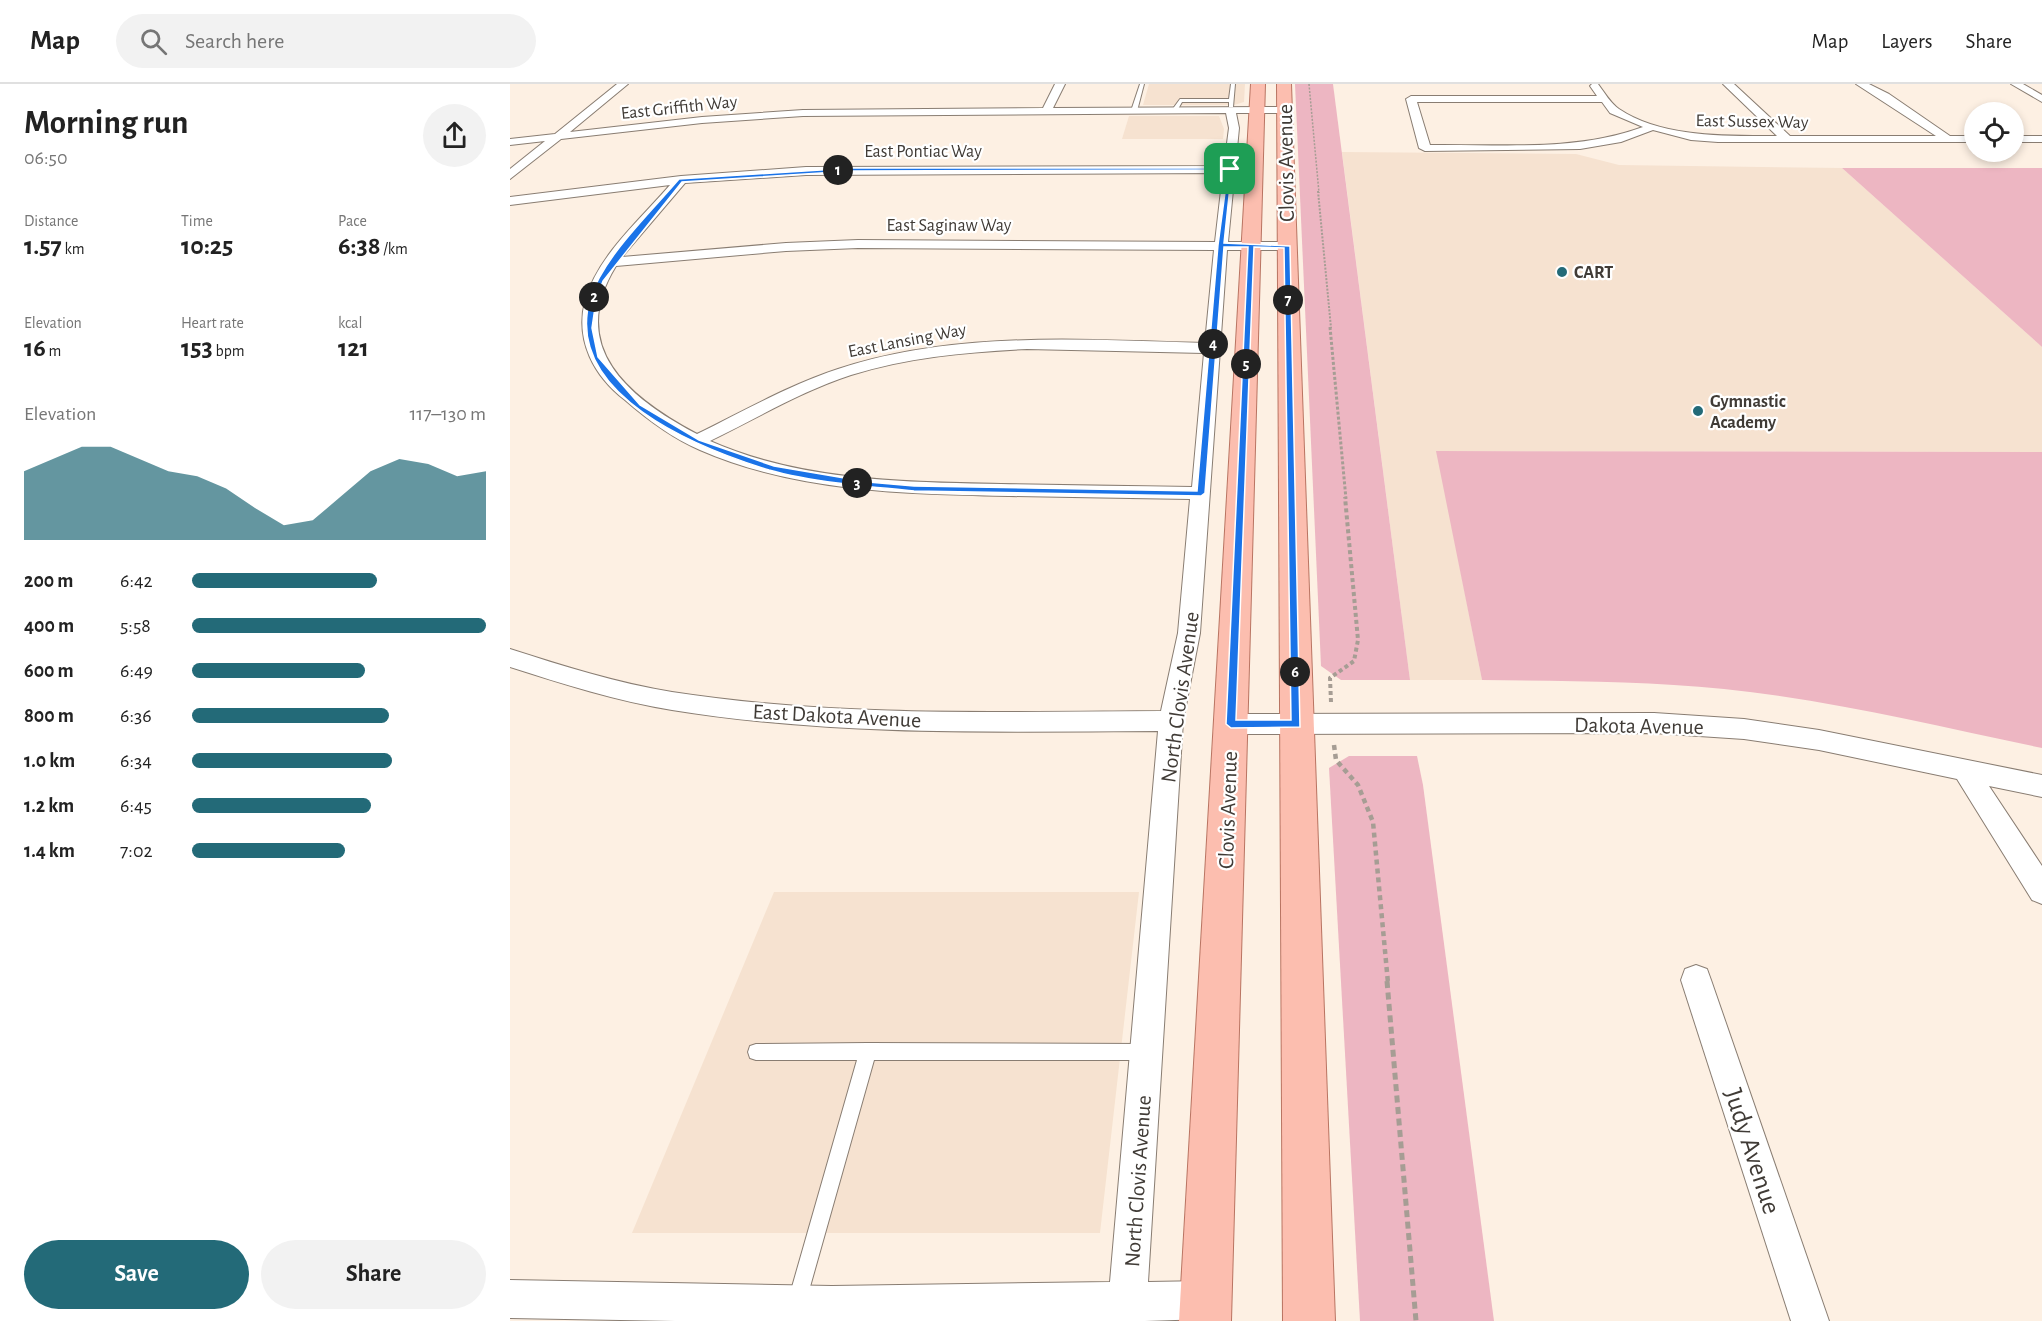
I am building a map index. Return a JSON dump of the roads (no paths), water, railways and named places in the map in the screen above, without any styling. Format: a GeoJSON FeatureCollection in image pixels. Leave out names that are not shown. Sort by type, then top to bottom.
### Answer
{"type":"FeatureCollection","features":[{"type":"Feature","properties":{"kind":"main road","name":"Clovis Avenue"},"geometry":{"type":"LineString","coordinates":[[1206,1311],[1231,724],[1236,245],[1257,110],[1258,84]]}},
{"type":"Feature","properties":{"kind":"main road","name":"Clovis Avenue"},"geometry":{"type":"LineString","coordinates":[[1284,84],[1309,1321]]}},
{"type":"Feature","properties":{"kind":"street"},"geometry":{"type":"LineString","coordinates":[[510,175],[623,84]]}},
{"type":"Feature","properties":{"kind":"street"},"geometry":{"type":"LineString","coordinates":[[1047,111],[1060,84]]}},
{"type":"Feature","properties":{"kind":"street","name":"East Sussex Way"},"geometry":{"type":"LineString","coordinates":[[1594,84],[1622,116],[1652,127],[1707,138],[1964,139]]}},
{"type":"Feature","properties":{"kind":"street"},"geometry":{"type":"LineString","coordinates":[[1728,84],[1787,139]]}},
{"type":"Feature","properties":{"kind":"street"},"geometry":{"type":"LineString","coordinates":[[1861,84],[1885,96],[1948,139]]}},
{"type":"Feature","properties":{"kind":"street"},"geometry":{"type":"LineString","coordinates":[[2016,84],[2042,99]]}},
{"type":"Feature","properties":{"kind":"street"},"geometry":{"type":"LineString","coordinates":[[1605,99],[1411,99],[1425,148],[1580,146],[1617,140],[1652,127]]}},
{"type":"Feature","properties":{"kind":"street","name":"East Griffith Way"},"geometry":{"type":"LineString","coordinates":[[510,142],[702,120],[803,113],[1134,111],[1231,105],[1257,110],[1284,110]]}},
{"type":"Feature","properties":{"kind":"street","name":"North Clovis Avenue"},"geometry":{"type":"LineString","coordinates":[[1127,1311],[1171,721],[1189,633],[1213,348],[1236,245],[1230,169],[1234,128],[1231,105]]}},
{"type":"Feature","properties":{"kind":"street"},"geometry":{"type":"LineString","coordinates":[[2024,139],[2042,139]]}},
{"type":"Feature","properties":{"kind":"street","name":"East Pontiac Way"},"geometry":{"type":"LineString","coordinates":[[510,201],[681,180],[852,170],[1230,169]]}},
{"type":"Feature","properties":{"kind":"street"},"geometry":{"type":"LineString","coordinates":[[681,180],[612,262],[600,281],[593,301],[589,328],[595,357],[614,382],[638,406],[696,441],[773,468],[868,484],[914,488],[1201,493]]}},
{"type":"Feature","properties":{"kind":"street","name":"East Saginaw Way"},"geometry":{"type":"LineString","coordinates":[[612,262],[786,247],[858,244],[1287,246]]}},
{"type":"Feature","properties":{"kind":"street","name":"East Lansing Way"},"geometry":{"type":"LineString","coordinates":[[696,441],[845,372],[933,351],[985,346],[1213,348]]}},
{"type":"Feature","properties":{"kind":"street","name":"East Dakota Avenue"},"geometry":{"type":"LineString","coordinates":[[510,658],[536,668],[633,694],[739,711],[832,718],[1171,721]]}},
{"type":"Feature","properties":{"kind":"street","name":"Dakota Avenue"},"geometry":{"type":"LineString","coordinates":[[1231,724],[1654,723],[1743,729],[1819,740],[2042,786]]}},
{"type":"Feature","properties":{"kind":"street"},"geometry":{"type":"LineString","coordinates":[[1965,770],[2042,891]]}},
{"type":"Feature","properties":{"kind":"street","name":"Judy Avenue"},"geometry":{"type":"LineString","coordinates":[[1696,980],[1809,1321]]}},
{"type":"Feature","properties":{"kind":"street"},"geometry":{"type":"LineString","coordinates":[[510,1299],[1206,1311]]}},
{"type":"Feature","properties":{"kind":"lane"},"geometry":{"type":"LineString","coordinates":[[1134,111],[1142,84]]}},
{"type":"Feature","properties":{"kind":"lane"},"geometry":{"type":"LineString","coordinates":[[1231,105],[1233,84]]}},
{"type":"Feature","properties":{"kind":"lane"},"geometry":{"type":"LineString","coordinates":[[796,1304],[868,1051]]}},
{"type":"Feature","properties":{"kind":"lane"},"geometry":{"type":"LineString","coordinates":[[756,1052],[1147,1052]]}},
{"type":"Feature","properties":{"kind":"place","name":"CART"},"geometry":{"type":"Point","coordinates":[1562,272]}},
{"type":"Feature","properties":{"kind":"place","name":"Gymnastic Academy"},"geometry":{"type":"Point","coordinates":[1698,411]}}]}
